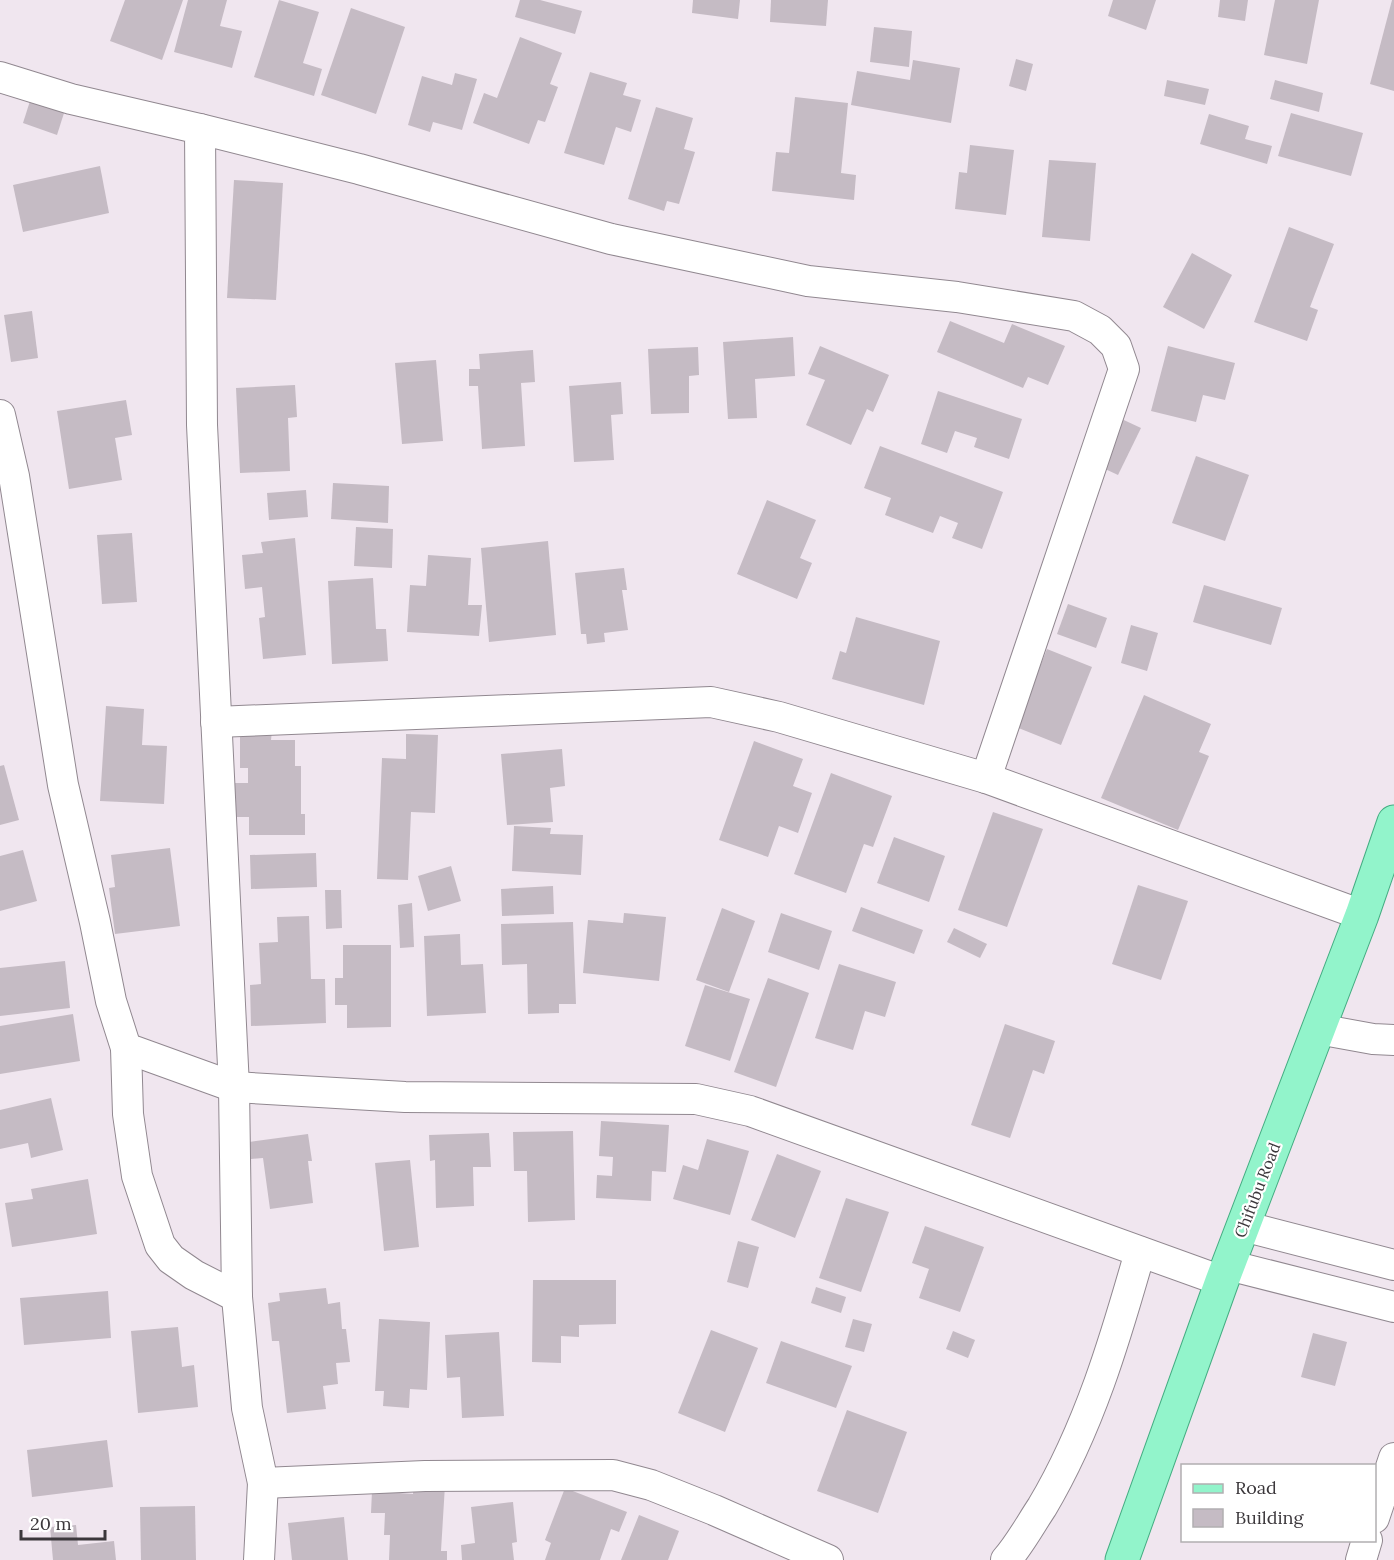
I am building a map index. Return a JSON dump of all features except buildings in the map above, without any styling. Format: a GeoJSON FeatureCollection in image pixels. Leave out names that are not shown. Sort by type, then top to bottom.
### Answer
{"type":"FeatureCollection","features":[{"type":"Feature","properties":{"kind":"main road","name":"Chifubu Road"},"geometry":{"type":"LineString","coordinates":[[1122,1560],[1225,1273],[1362,915],[1394,822]]}},
{"type":"Feature","properties":{"kind":"street"},"geometry":{"type":"LineString","coordinates":[[0,77],[71,99],[359,169],[611,239],[808,281],[957,297],[1074,316],[1100,330],[1116,346],[1124,369],[986,778]]}},
{"type":"Feature","properties":{"kind":"street"},"geometry":{"type":"LineString","coordinates":[[200,129],[202,425],[234,1087],[237,1297],[247,1408],[262,1483],[259,1560]]}},
{"type":"Feature","properties":{"kind":"street"},"geometry":{"type":"LineString","coordinates":[[0,415],[14,476],[63,785],[111,1001],[126,1048],[128,1114],[137,1176],[160,1245],[171,1259],[194,1275],[237,1297]]}},
{"type":"Feature","properties":{"kind":"street"},"geometry":{"type":"LineString","coordinates":[[216,722],[711,702],[779,717],[986,778],[1362,915]]}},
{"type":"Feature","properties":{"kind":"street"},"geometry":{"type":"LineString","coordinates":[[1318,1029],[1373,1039],[1394,1040]]}},
{"type":"Feature","properties":{"kind":"street"},"geometry":{"type":"LineString","coordinates":[[126,1048],[234,1087],[405,1097],[696,1099],[750,1111],[1140,1252],[1225,1273],[1394,1307]]}},
{"type":"Feature","properties":{"kind":"street"},"geometry":{"type":"LineString","coordinates":[[1243,1226],[1394,1265]]}},
{"type":"Feature","properties":{"kind":"street"},"geometry":{"type":"LineString","coordinates":[[1006,1560],[1018,1545],[1058,1480],[1085,1423],[1116,1340],[1140,1252]]}},
{"type":"Feature","properties":{"kind":"street"},"geometry":{"type":"LineString","coordinates":[[1376,1512],[1394,1458]]}},
{"type":"Feature","properties":{"kind":"street"},"geometry":{"type":"LineString","coordinates":[[262,1483],[425,1476],[613,1475],[651,1485],[704,1505],[828,1560]]}},
{"type":"Feature","properties":{"kind":"street"},"geometry":{"type":"LineString","coordinates":[[1361,1560],[1366,1542]]}}]}
